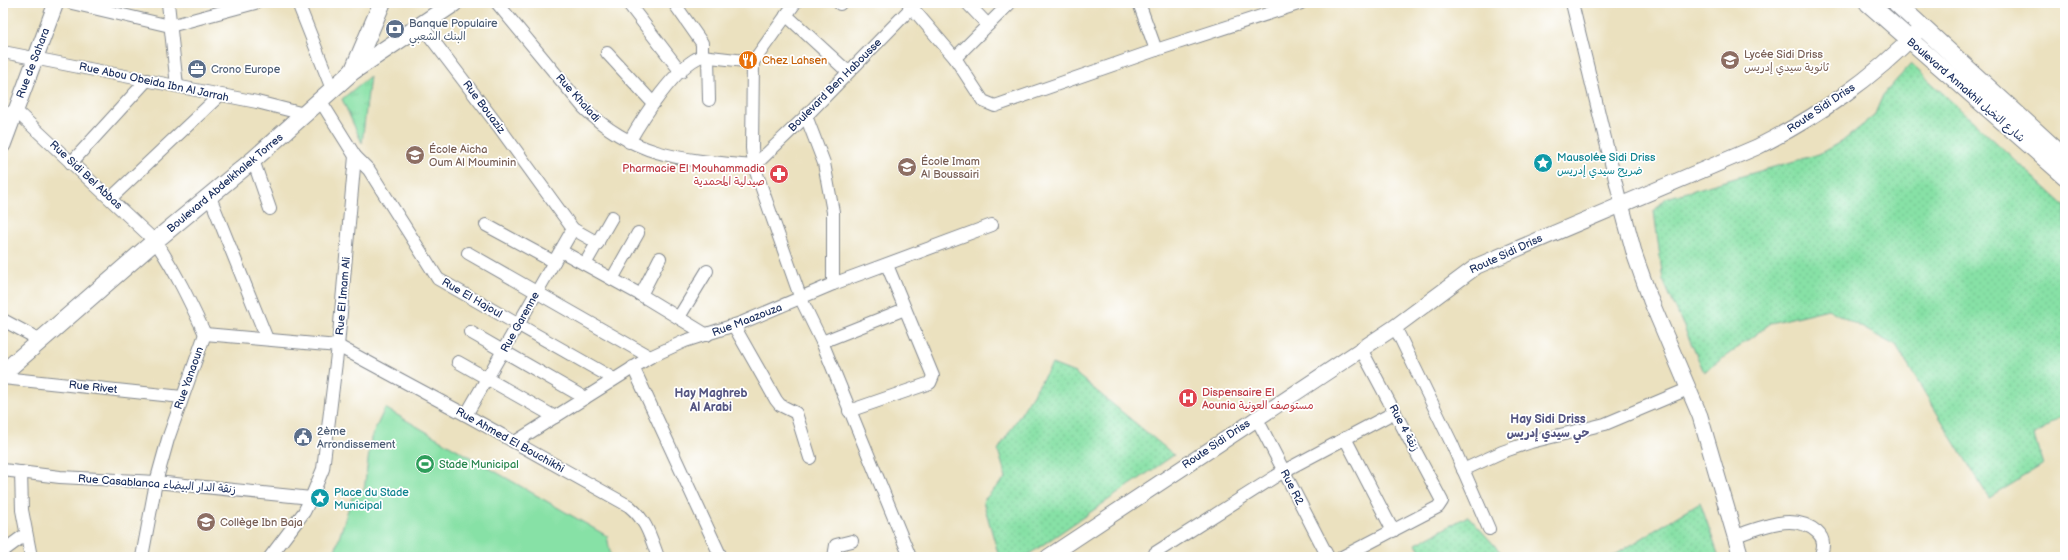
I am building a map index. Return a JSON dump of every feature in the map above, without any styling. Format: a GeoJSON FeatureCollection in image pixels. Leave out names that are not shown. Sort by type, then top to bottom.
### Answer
{"type":"FeatureCollection","features":[{"type":"Feature","properties":{"kind":"main road"},"geometry":{"type":"LineString","coordinates":[[353,71],[382,3]]}},
{"type":"Feature","properties":{"kind":"main road","name":"Boulevard Abdelkhalek Torres"},"geometry":{"type":"LineString","coordinates":[[3,372],[42,341],[155,241],[254,160],[353,71],[422,26],[454,3]]}},
{"type":"Feature","properties":{"kind":"main road","name":"Boulevard Annakhil شارع النخيل"},"geometry":{"type":"LineString","coordinates":[[1868,3],[1909,41],[2065,176]]}},
{"type":"Feature","properties":{"kind":"main road","name":"Boulevard Annakhil شارع النخيل"},"geometry":{"type":"LineString","coordinates":[[1896,3],[2065,158]]}},
{"type":"Feature","properties":{"kind":"street","name":"Rue de Sahara"},"geometry":{"type":"LineString","coordinates":[[3,145],[9,113],[35,57],[56,3]]}},
{"type":"Feature","properties":{"kind":"street"},"geometry":{"type":"LineString","coordinates":[[72,3],[170,26],[255,3]]}},
{"type":"Feature","properties":{"kind":"street"},"geometry":{"type":"LineString","coordinates":[[168,3],[177,86]]}},
{"type":"Feature","properties":{"kind":"street"},"geometry":{"type":"LineString","coordinates":[[298,3],[326,95],[355,156]]}},
{"type":"Feature","properties":{"kind":"street","name":"Rue Khaladi"},"geometry":{"type":"LineString","coordinates":[[497,3],[584,108],[608,130],[644,149],[685,159],[754,166]]}},
{"type":"Feature","properties":{"kind":"street"},"geometry":{"type":"LineString","coordinates":[[628,3],[681,72]]}},
{"type":"Feature","properties":{"kind":"street"},"geometry":{"type":"LineString","coordinates":[[674,3],[702,43],[705,56],[709,100]]}},
{"type":"Feature","properties":{"kind":"street"},"geometry":{"type":"LineString","coordinates":[[795,3],[753,62],[752,148],[754,166],[801,299],[822,342],[910,557]]}},
{"type":"Feature","properties":{"kind":"street"},"geometry":{"type":"LineString","coordinates":[[967,3],[988,25]]}},
{"type":"Feature","properties":{"kind":"street"},"geometry":{"type":"LineString","coordinates":[[955,58],[1010,3]]}},
{"type":"Feature","properties":{"kind":"street"},"geometry":{"type":"LineString","coordinates":[[1139,3],[1156,50]]}},
{"type":"Feature","properties":{"kind":"street"},"geometry":{"type":"LineString","coordinates":[[912,4],[955,58],[983,102],[995,106],[1156,50],[1301,3]]}},
{"type":"Feature","properties":{"kind":"street"},"geometry":{"type":"LineString","coordinates":[[1572,3],[1635,256],[1700,416],[1741,557]]}},
{"type":"Feature","properties":{"kind":"street","name":"Boulevard Ben Habousse"},"geometry":{"type":"LineString","coordinates":[[754,166],[806,116],[912,4]]}},
{"type":"Feature","properties":{"kind":"street"},"geometry":{"type":"LineString","coordinates":[[786,15],[848,72]]}},
{"type":"Feature","properties":{"kind":"street","name":"Rue Bouaziz"},"geometry":{"type":"LineString","coordinates":[[422,26],[499,127],[573,229]]}},
{"type":"Feature","properties":{"kind":"street","name":"Route Sidi Driss"},"geometry":{"type":"LineString","coordinates":[[1048,557],[1256,417],[1395,327],[1477,266],[1757,147],[1796,128],[1849,90],[1909,41],[1922,27]]}},
{"type":"Feature","properties":{"kind":"street","name":"Rue Abou Obeida Ibn Al Jarrah"},"geometry":{"type":"LineString","coordinates":[[3,52],[35,57],[219,96],[257,102],[304,114]]}},
{"type":"Feature","properties":{"kind":"street"},"geometry":{"type":"LineString","coordinates":[[607,53],[654,103]]}},
{"type":"Feature","properties":{"kind":"street"},"geometry":{"type":"LineString","coordinates":[[629,142],[654,103],[690,63],[705,56],[753,62]]}},
{"type":"Feature","properties":{"kind":"street"},"geometry":{"type":"LineString","coordinates":[[71,163],[147,80]]}},
{"type":"Feature","properties":{"kind":"street"},"geometry":{"type":"LineString","coordinates":[[111,198],[219,96]]}},
{"type":"Feature","properties":{"kind":"street","name":"Rue Sidi Bel Abbas"},"geometry":{"type":"LineString","coordinates":[[9,113],[71,163],[111,198],[155,241],[182,287],[205,334]]}},
{"type":"Feature","properties":{"kind":"street"},"geometry":{"type":"LineString","coordinates":[[806,116],[824,163],[833,212],[833,284]]}},
{"type":"Feature","properties":{"kind":"street","name":"Rue El Hajoul"},"geometry":{"type":"LineString","coordinates":[[355,156],[369,170],[438,279],[614,379]]}},
{"type":"Feature","properties":{"kind":"street","name":"Rue El Imam Ali"},"geometry":{"type":"LineString","coordinates":[[270,557],[292,529],[311,498],[323,468],[338,346],[355,156]]}},
{"type":"Feature","properties":{"kind":"street"},"geometry":{"type":"LineString","coordinates":[[254,160],[270,209]]}},
{"type":"Feature","properties":{"kind":"street"},"geometry":{"type":"LineString","coordinates":[[210,197],[267,339]]}},
{"type":"Feature","properties":{"kind":"street"},"geometry":{"type":"LineString","coordinates":[[585,264],[612,217]]}},
{"type":"Feature","properties":{"kind":"street"},"geometry":{"type":"LineString","coordinates":[[486,225],[554,262]]}},
{"type":"Feature","properties":{"kind":"street","name":"Rue Maazouza"},"geometry":{"type":"LineString","coordinates":[[515,442],[650,357],[685,341],[734,326],[801,299],[833,284],[992,225]]}},
{"type":"Feature","properties":{"kind":"street"},"geometry":{"type":"LineString","coordinates":[[573,229],[598,243]]}},
{"type":"Feature","properties":{"kind":"street","name":"Rue Garenne"},"geometry":{"type":"LineString","coordinates":[[466,415],[504,352],[573,229]]}},
{"type":"Feature","properties":{"kind":"street"},"geometry":{"type":"LineString","coordinates":[[612,279],[638,233]]}},
{"type":"Feature","properties":{"kind":"street"},"geometry":{"type":"LineString","coordinates":[[561,251],[641,295],[707,335]]}},
{"type":"Feature","properties":{"kind":"street"},"geometry":{"type":"LineString","coordinates":[[468,253],[650,357]]}},
{"type":"Feature","properties":{"kind":"street"},"geometry":{"type":"LineString","coordinates":[[641,295],[660,258]]}},
{"type":"Feature","properties":{"kind":"street"},"geometry":{"type":"LineString","coordinates":[[849,411],[930,383],[932,380],[933,376],[887,265]]}},
{"type":"Feature","properties":{"kind":"street"},"geometry":{"type":"LineString","coordinates":[[679,317],[707,271]]}},
{"type":"Feature","properties":{"kind":"street"},"geometry":{"type":"LineString","coordinates":[[822,342],[905,309]]}},
{"type":"Feature","properties":{"kind":"street"},"geometry":{"type":"LineString","coordinates":[[3,320],[42,341]]}},
{"type":"Feature","properties":{"kind":"street"},"geometry":{"type":"LineString","coordinates":[[734,326],[776,400],[780,405],[796,413],[810,458]]}},
{"type":"Feature","properties":{"kind":"street"},"geometry":{"type":"LineString","coordinates":[[1395,327],[1463,470],[1489,529]]}},
{"type":"Feature","properties":{"kind":"street"},"geometry":{"type":"LineString","coordinates":[[470,332],[585,398]]}},
{"type":"Feature","properties":{"kind":"street","name":"Rue Yanaoun"},"geometry":{"type":"LineString","coordinates":[[142,557],[156,482],[168,439],[205,334],[338,346]]}},
{"type":"Feature","properties":{"kind":"street","name":"Rue Ahmed El Bouchikhi"},"geometry":{"type":"LineString","coordinates":[[338,346],[466,415],[629,506],[645,522],[658,557]]}},
{"type":"Feature","properties":{"kind":"street","name":"Rue 4 زنقة"},"geometry":{"type":"LineString","coordinates":[[1361,349],[1442,498],[1438,507],[1393,531]]}},
{"type":"Feature","properties":{"kind":"street"},"geometry":{"type":"LineString","coordinates":[[458,362],[555,417]]}},
{"type":"Feature","properties":{"kind":"street"},"geometry":{"type":"LineString","coordinates":[[633,368],[721,557]]}},
{"type":"Feature","properties":{"kind":"street","name":"Rue Rivet"},"geometry":{"type":"LineString","coordinates":[[3,378],[182,397]]}},
{"type":"Feature","properties":{"kind":"street"},"geometry":{"type":"LineString","coordinates":[[1463,470],[1502,452],[1531,442],[1605,424],[1688,389]]}},
{"type":"Feature","properties":{"kind":"street"},"geometry":{"type":"LineString","coordinates":[[1155,553],[1284,471],[1395,412]]}},
{"type":"Feature","properties":{"kind":"street","name":"Rue R2"},"geometry":{"type":"LineString","coordinates":[[1256,417],[1328,557]]}},
{"type":"Feature","properties":{"kind":"street"},"geometry":{"type":"LineString","coordinates":[[1342,557],[1393,531],[1345,438]]}},
{"type":"Feature","properties":{"kind":"street","name":"Rue Casablanca زنقة الدار البيضاء"},"geometry":{"type":"LineString","coordinates":[[3,470],[60,477],[156,482],[311,498]]}},
{"type":"Feature","properties":{"kind":"street"},"geometry":{"type":"LineString","coordinates":[[20,472],[22,510],[31,557]]}},
{"type":"Feature","properties":{"kind":"street"},"geometry":{"type":"LineString","coordinates":[[1735,536],[1773,524],[1798,521],[1807,524],[1820,535],[1824,545],[1820,557]]}},
{"type":"Feature","properties":{"kind":"street"},"geometry":{"type":"LineString","coordinates":[[3,551],[26,534]]}},
{"type":"Feature","properties":{"kind":"street"},"geometry":{"type":"LineString","coordinates":[[834,557],[836,546],[852,541]]}},
{"type":"Feature","properties":{"kind":"green space"},"geometry":{"type":"Polygon","coordinates":[[[1911,64],[2065,206],[2065,414],[2034,436],[2043,465],[1989,498],[1896,346],[1828,309],[1771,323],[1704,372],[1663,280],[1654,211],[1666,198],[1819,154],[1844,140],[1874,116],[1883,95],[1911,64]]]}},
{"type":"Feature","properties":{"kind":"green space"},"geometry":{"type":"Polygon","coordinates":[[[370,76],[362,143],[342,99],[370,76]]]}},
{"type":"Feature","properties":{"kind":"green space"},"geometry":{"type":"Polygon","coordinates":[[[1052,364],[1075,373],[1174,455],[1025,557],[999,557],[983,501],[1006,477],[998,450],[1052,364]]]}},
{"type":"Feature","properties":{"kind":"green space","name":"Stade Municipal"},"geometry":{"type":"Polygon","coordinates":[[[385,408],[607,536],[611,557],[333,557],[354,491],[364,490],[371,438],[385,408]]]}},
{"type":"Feature","properties":{"kind":"green space"},"geometry":{"type":"Polygon","coordinates":[[[1700,502],[1719,557],[1612,557],[1700,502]]]}},
{"type":"Feature","properties":{"kind":"green space"},"geometry":{"type":"Polygon","coordinates":[[[1468,516],[1505,557],[1425,557],[1416,544],[1468,516]]]}},
{"type":"Feature","properties":{"kind":"place","name":"Banque Populaire البنك الشعبي"},"geometry":{"type":"Point","coordinates":[395,29]}},
{"type":"Feature","properties":{"kind":"place","name":"Chez Lahsen"},"geometry":{"type":"Point","coordinates":[748,60]}},
{"type":"Feature","properties":{"kind":"place","name":"Lycée Sidi Driss ثانوية سيدي إدريس"},"geometry":{"type":"Point","coordinates":[1730,60]}},
{"type":"Feature","properties":{"kind":"place","name":"Crono Europe"},"geometry":{"type":"Point","coordinates":[197,69]}},
{"type":"Feature","properties":{"kind":"place","name":"École Aicha Oum Al Mouminin"},"geometry":{"type":"Point","coordinates":[415,155]}},
{"type":"Feature","properties":{"kind":"place","name":"Mausolée Sidi Driss ضريح سيدي إدريس"},"geometry":{"type":"Point","coordinates":[1543,163]}},
{"type":"Feature","properties":{"kind":"place","name":"École Imam Al Boussairi"},"geometry":{"type":"Point","coordinates":[907,167]}},
{"type":"Feature","properties":{"kind":"place","name":"Pharmacie El Mouhammadia صيدلية المحمدية"},"geometry":{"type":"Point","coordinates":[779,174]}},
{"type":"Feature","properties":{"kind":"place","name":"Dispensaire El Aounia مستوصف العونية"},"geometry":{"type":"Point","coordinates":[1188,398]}},
{"type":"Feature","properties":{"kind":"place","name":"2ème Arrondissement"},"geometry":{"type":"Point","coordinates":[303,437]}},
{"type":"Feature","properties":{"kind":"place","name":"Stade Municipal"},"geometry":{"type":"Point","coordinates":[425,464]}},
{"type":"Feature","properties":{"kind":"place","name":"Place du Stade Municipal"},"geometry":{"type":"Point","coordinates":[320,498]}},
{"type":"Feature","properties":{"kind":"place","name":"Collège Ibn Baja"},"geometry":{"type":"Point","coordinates":[206,522]}},
{"type":"Feature","properties":{"kind":"district","name":"Hay Maghreb Al Arabi"},"geometry":{"type":"Point","coordinates":[711,400]}},
{"type":"Feature","properties":{"kind":"district","name":"Hay Sidi Driss حي سيدي إدريس"},"geometry":{"type":"Point","coordinates":[1548,426]}}]}
